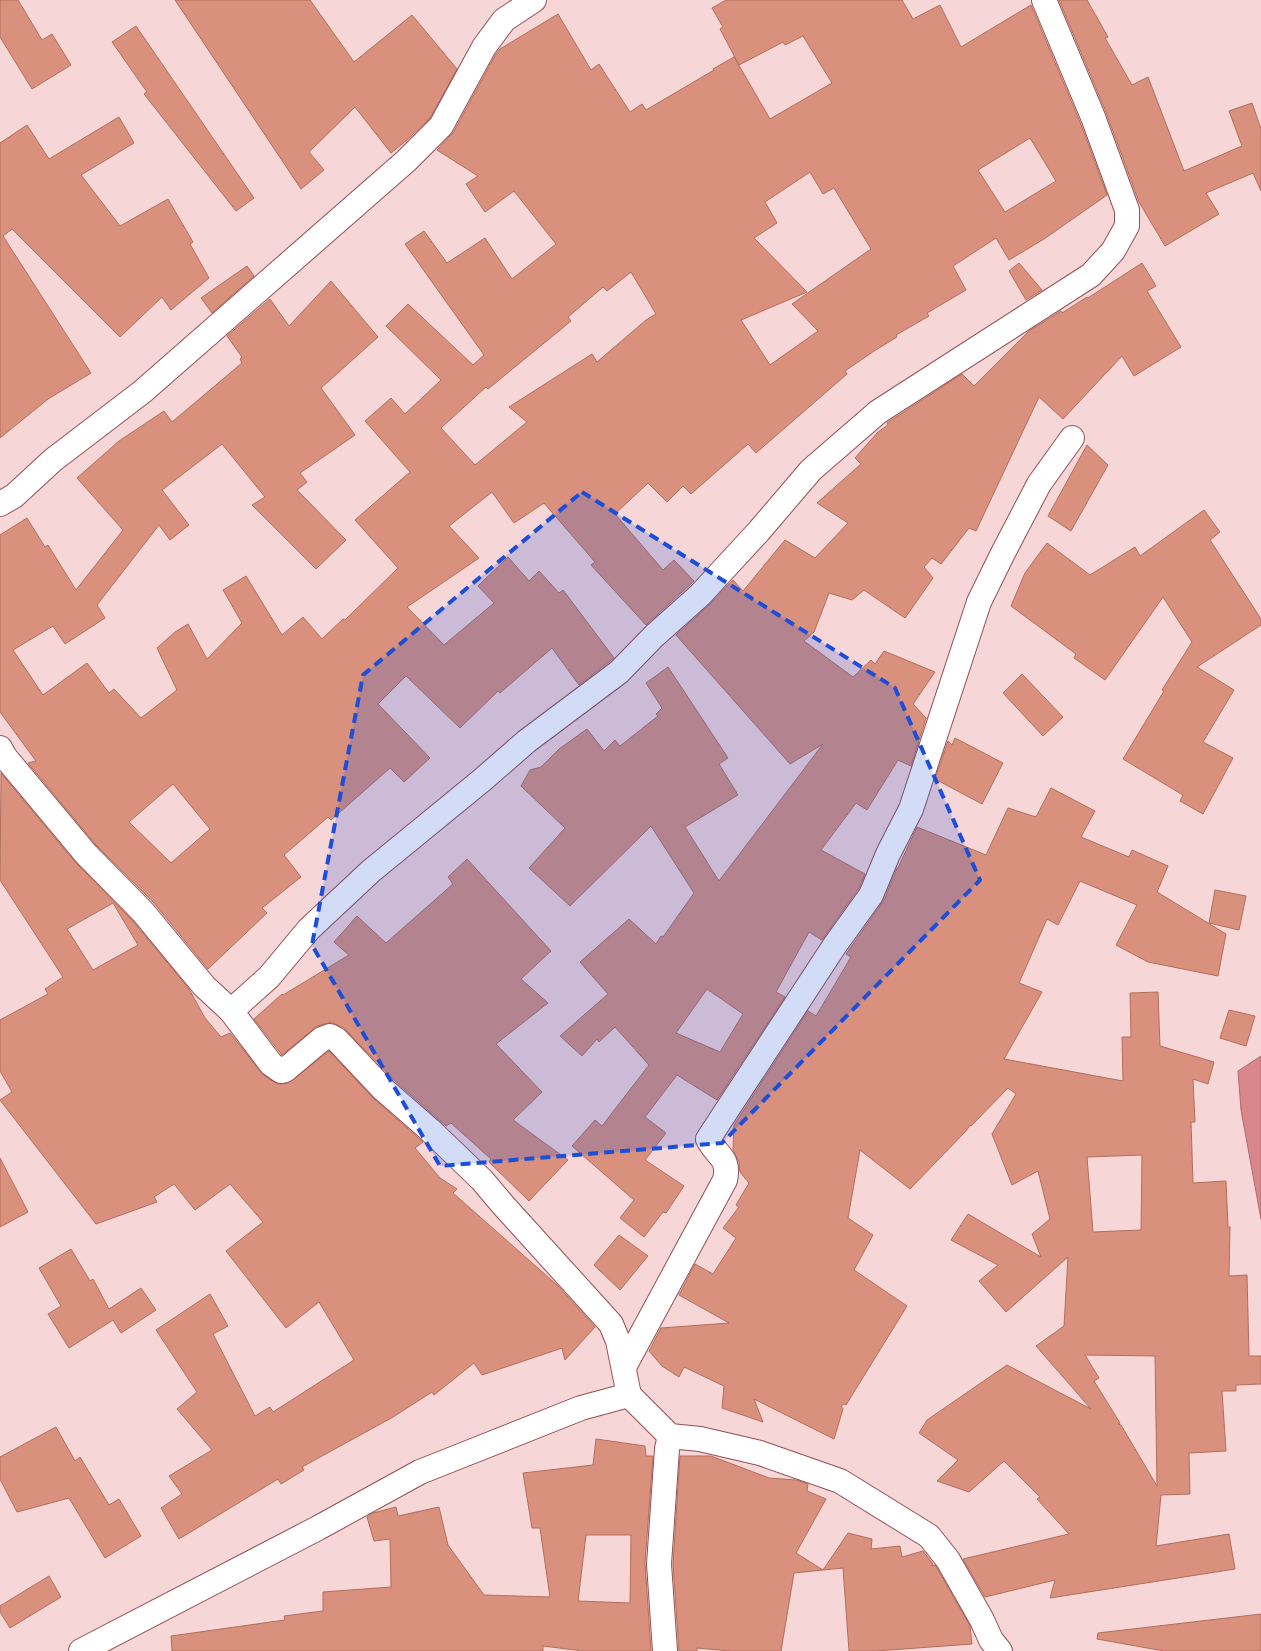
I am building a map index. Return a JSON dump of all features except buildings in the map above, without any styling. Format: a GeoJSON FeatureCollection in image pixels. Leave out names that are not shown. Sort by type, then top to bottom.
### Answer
{"type":"FeatureCollection","features":[{"type":"Feature","properties":{"kind":"street"},"geometry":{"type":"LineString","coordinates":[[0,504],[14,496],[53,460],[142,392],[406,161],[441,126],[479,54],[504,20],[534,0]]}},
{"type":"Feature","properties":{"kind":"street"},"geometry":{"type":"LineString","coordinates":[[231,1011],[269,977],[309,929],[371,871],[481,781],[527,740],[619,672],[654,636],[700,595],[759,531],[810,470],[878,412],[1091,276],[1113,251],[1127,226],[1127,210],[1093,117],[1044,0]]}},
{"type":"Feature","properties":{"kind":"street"},"geometry":{"type":"LineString","coordinates":[[624,1367],[725,1180],[728,1169],[724,1160],[711,1146],[708,1139],[835,946],[871,895],[888,854],[911,809],[979,602],[1039,484],[1072,438]]}},
{"type":"Feature","properties":{"kind":"street"},"geometry":{"type":"LineString","coordinates":[[0,748],[5,757],[86,854],[143,912],[204,986],[231,1011],[271,1064],[281,1071],[284,1070],[322,1039],[330,1036],[337,1040],[383,1089],[430,1130],[482,1180],[611,1324],[618,1341],[630,1395],[670,1436],[700,1439],[760,1453],[840,1481],[929,1536],[948,1560],[982,1620],[991,1640],[1000,1651]]}},
{"type":"Feature","properties":{"kind":"street"},"geometry":{"type":"LineString","coordinates":[[81,1651],[318,1528],[420,1472],[581,1408],[630,1395]]}},
{"type":"Feature","properties":{"kind":"street"},"geometry":{"type":"LineString","coordinates":[[665,1651],[659,1564],[667,1449],[670,1436]]}},
{"type":"Feature","properties":{"kind":"highlighted area"},"geometry":{"type":"Polygon","coordinates":[[[582,492],[895,688],[980,880],[722,1143],[440,1166],[312,945],[363,675],[582,492]]]}},
{"type":"Feature","properties":{"kind":"shaded area"},"geometry":{"type":"Polygon","coordinates":[[[1261,1056],[1261,1219],[1241,1110],[1238,1071],[1261,1056]]]}}]}
